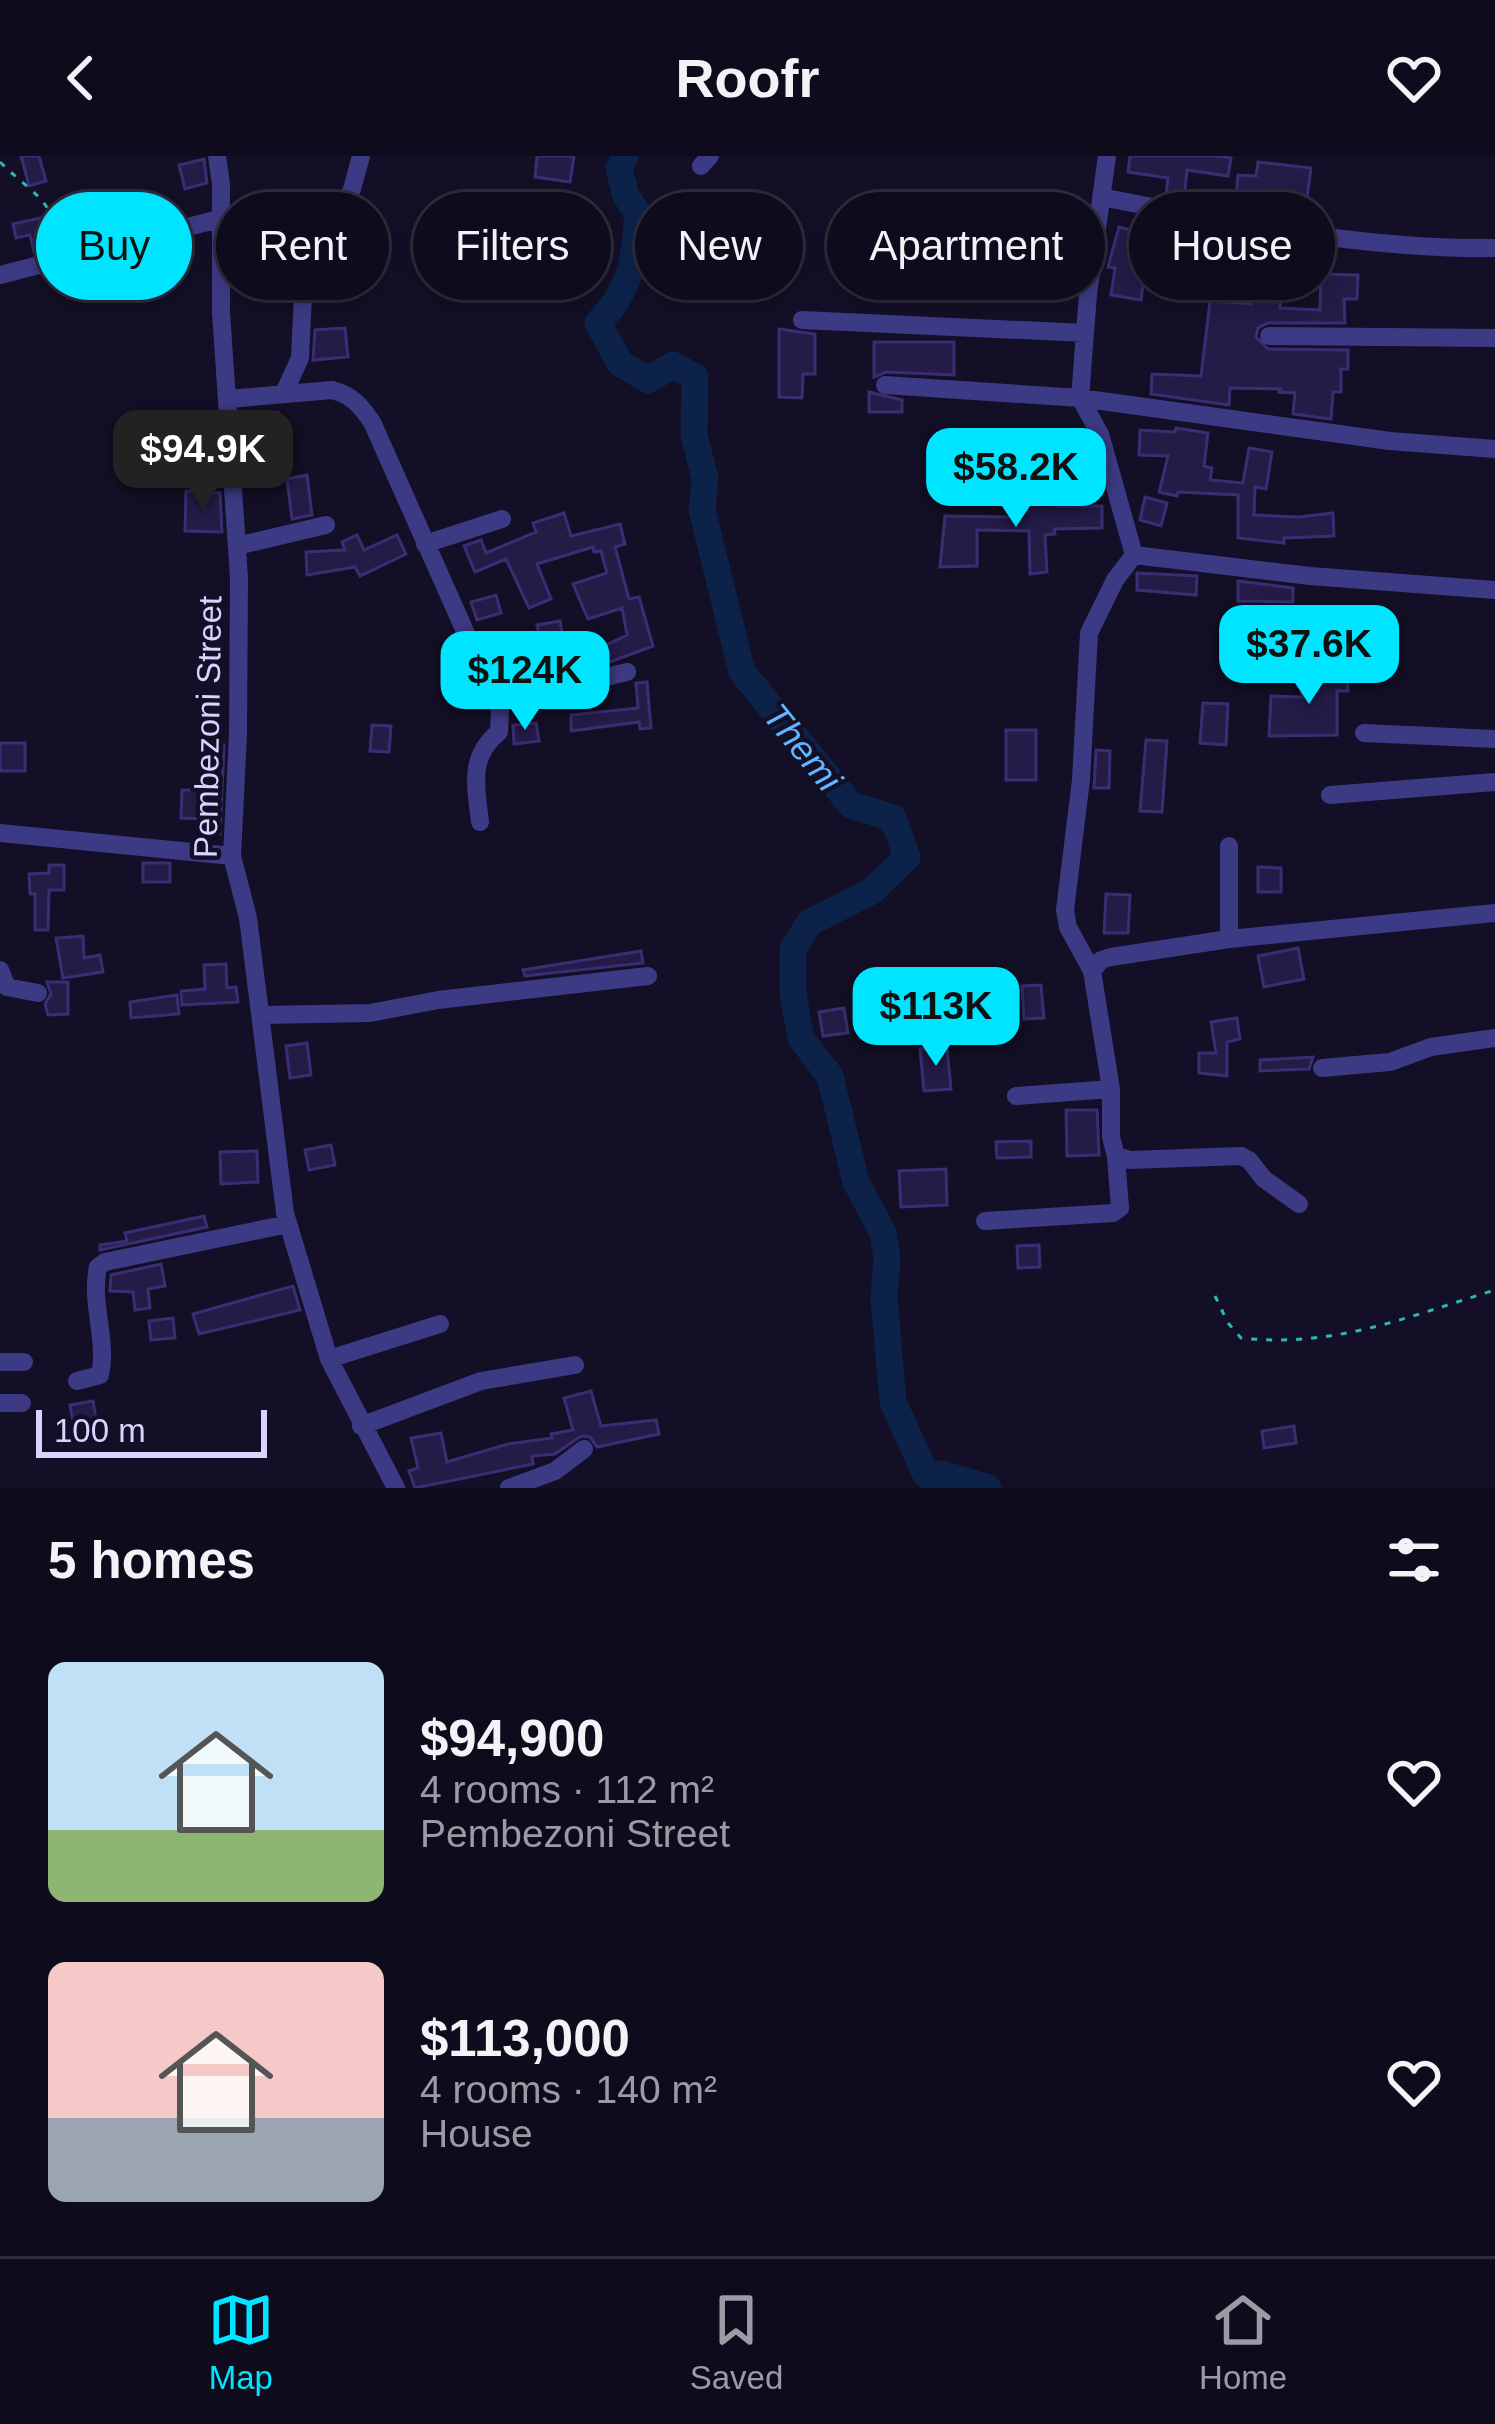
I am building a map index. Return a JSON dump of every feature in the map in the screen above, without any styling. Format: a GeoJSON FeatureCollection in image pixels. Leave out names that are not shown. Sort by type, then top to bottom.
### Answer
{"type":"FeatureCollection","features":[{"type":"Feature","properties":{"kind":"street","name":"Pembezoni Street"},"geometry":{"type":"LineString","coordinates":[[217,156],[221,192]]}},
{"type":"Feature","properties":{"kind":"street"},"geometry":{"type":"LineString","coordinates":[[284,394],[300,358],[303,296],[362,156]]}},
{"type":"Feature","properties":{"kind":"street"},"geometry":{"type":"LineString","coordinates":[[1102,192],[1107,156]]}},
{"type":"Feature","properties":{"kind":"street"},"geometry":{"type":"LineString","coordinates":[[1105,198],[1242,224],[1398,244],[1495,248]]}},
{"type":"Feature","properties":{"kind":"street"},"geometry":{"type":"LineString","coordinates":[[0,275],[36,266]]}},
{"type":"Feature","properties":{"kind":"street","name":"Pembezoni Street"},"geometry":{"type":"LineString","coordinates":[[221,300],[237,546],[238,734],[232,856],[248,918],[288,1224],[329,1359],[396,1488]]}},
{"type":"Feature","properties":{"kind":"street"},"geometry":{"type":"LineString","coordinates":[[1089,300],[1080,398],[1100,434],[1134,556]]}},
{"type":"Feature","properties":{"kind":"street"},"geometry":{"type":"LineString","coordinates":[[802,320],[1085,333]]}},
{"type":"Feature","properties":{"kind":"street"},"geometry":{"type":"LineString","coordinates":[[1269,336],[1495,338]]}},
{"type":"Feature","properties":{"kind":"street"},"geometry":{"type":"LineString","coordinates":[[885,385],[1080,398],[1390,441],[1495,449]]}},
{"type":"Feature","properties":{"kind":"street"},"geometry":{"type":"LineString","coordinates":[[229,399],[332,390],[347,394],[372,422],[494,694],[502,723],[476,758],[480,822]]}},
{"type":"Feature","properties":{"kind":"street"},"geometry":{"type":"LineString","coordinates":[[425,544],[502,519]]}},
{"type":"Feature","properties":{"kind":"street"},"geometry":{"type":"LineString","coordinates":[[237,546],[326,525]]}},
{"type":"Feature","properties":{"kind":"street"},"geometry":{"type":"LineString","coordinates":[[1134,556],[1495,590]]}},
{"type":"Feature","properties":{"kind":"street"},"geometry":{"type":"LineString","coordinates":[[985,1221],[1113,1213],[1120,1208],[1111,1137],[1112,1089],[1092,971],[1067,927],[1065,910],[1081,780],[1089,633],[1115,580],[1134,556]]}},
{"type":"Feature","properties":{"kind":"street"},"geometry":{"type":"LineString","coordinates":[[494,694],[541,692],[627,672]]}},
{"type":"Feature","properties":{"kind":"street"},"geometry":{"type":"LineString","coordinates":[[1364,733],[1495,739]]}},
{"type":"Feature","properties":{"kind":"street"},"geometry":{"type":"LineString","coordinates":[[1330,795],[1495,782]]}},
{"type":"Feature","properties":{"kind":"street"},"geometry":{"type":"LineString","coordinates":[[0,833],[232,856]]}},
{"type":"Feature","properties":{"kind":"street"},"geometry":{"type":"LineString","coordinates":[[1229,847],[1229,939]]}},
{"type":"Feature","properties":{"kind":"street"},"geometry":{"type":"LineString","coordinates":[[1092,971],[1111,957],[1229,939],[1495,913]]}},
{"type":"Feature","properties":{"kind":"street"},"geometry":{"type":"LineString","coordinates":[[0,970],[8,987],[38,992]]}},
{"type":"Feature","properties":{"kind":"street"},"geometry":{"type":"LineString","coordinates":[[261,1015],[370,1013],[438,1000],[648,976]]}},
{"type":"Feature","properties":{"kind":"street"},"geometry":{"type":"LineString","coordinates":[[1322,1068],[1401,1060],[1431,1047],[1495,1038]]}},
{"type":"Feature","properties":{"kind":"street"},"geometry":{"type":"LineString","coordinates":[[1016,1096],[1112,1089]]}},
{"type":"Feature","properties":{"kind":"street"},"geometry":{"type":"LineString","coordinates":[[1116,1156],[1130,1160],[1241,1156],[1299,1204]]}},
{"type":"Feature","properties":{"kind":"street"},"geometry":{"type":"LineString","coordinates":[[77,1381],[100,1376],[102,1366],[98,1267],[288,1224]]}},
{"type":"Feature","properties":{"kind":"street"},"geometry":{"type":"LineString","coordinates":[[329,1359],[440,1324]]}},
{"type":"Feature","properties":{"kind":"street"},"geometry":{"type":"LineString","coordinates":[[0,1362],[24,1362]]}},
{"type":"Feature","properties":{"kind":"street"},"geometry":{"type":"LineString","coordinates":[[361,1426],[481,1381],[574,1365]]}},
{"type":"Feature","properties":{"kind":"street"},"geometry":{"type":"LineString","coordinates":[[0,1403],[22,1403]]}},
{"type":"Feature","properties":{"kind":"street"},"geometry":{"type":"LineString","coordinates":[[509,1488],[555,1471],[584,1449]]}},
{"type":"Feature","properties":{"kind":"path"},"geometry":{"type":"LineString","coordinates":[[0,161],[36,192]]}},
{"type":"Feature","properties":{"kind":"path"},"geometry":{"type":"LineString","coordinates":[[1214,1296],[1240,1338],[1273,1341],[1341,1337],[1495,1290]]}},
{"type":"Feature","properties":{"kind":"building"},"geometry":{"type":"Polygon","coordinates":[[[21,156],[39,156],[46,181],[29,186],[21,156]]]}},
{"type":"Feature","properties":{"kind":"building"},"geometry":{"type":"Polygon","coordinates":[[[537,156],[574,156],[570,182],[535,177],[537,156]]]}},
{"type":"Feature","properties":{"kind":"building"},"geometry":{"type":"Polygon","coordinates":[[[1130,156],[1231,158],[1228,176],[1187,170],[1185,192],[1166,192],[1168,178],[1128,172],[1130,156]]]}},
{"type":"Feature","properties":{"kind":"building"},"geometry":{"type":"Polygon","coordinates":[[[204,159],[207,183],[185,189],[179,165],[204,159]]]}},
{"type":"Feature","properties":{"kind":"building"},"geometry":{"type":"Polygon","coordinates":[[[1258,162],[1311,168],[1308,192],[1236,192],[1238,175],[1256,176],[1258,162]]]}},
{"type":"Feature","properties":{"kind":"building"},"geometry":{"type":"Polygon","coordinates":[[[36,219],[36,252],[30,235],[16,238],[13,224],[36,219]]]}},
{"type":"Feature","properties":{"kind":"building"},"geometry":{"type":"Polygon","coordinates":[[[1119,227],[1129,230],[1129,298],[1111,295],[1115,268],[1108,267],[1119,227]]]}},
{"type":"Feature","properties":{"kind":"building"},"geometry":{"type":"Polygon","coordinates":[[[1335,274],[1358,275],[1357,299],[1344,299],[1345,323],[1268,323],[1258,328],[1256,337],[1268,349],[1348,350],[1348,369],[1341,369],[1341,392],[1333,392],[1331,419],[1293,414],[1295,393],[1280,389],[1230,388],[1229,405],[1151,394],[1152,374],[1201,376],[1210,301],[1281,300],[1280,308],[1320,310],[1320,300],[1335,300],[1335,274]]]}},
{"type":"Feature","properties":{"kind":"building"},"geometry":{"type":"Polygon","coordinates":[[[345,328],[348,357],[313,360],[315,330],[345,328]]]}},
{"type":"Feature","properties":{"kind":"building"},"geometry":{"type":"Polygon","coordinates":[[[779,329],[815,334],[815,374],[803,374],[802,398],[779,397],[779,329]]]}},
{"type":"Feature","properties":{"kind":"building"},"geometry":{"type":"Polygon","coordinates":[[[874,342],[954,342],[954,375],[886,372],[874,377],[874,342]]]}},
{"type":"Feature","properties":{"kind":"building"},"geometry":{"type":"Polygon","coordinates":[[[869,392],[902,400],[902,412],[869,412],[869,392]]]}},
{"type":"Feature","properties":{"kind":"building"},"geometry":{"type":"Polygon","coordinates":[[[245,412],[278,412],[281,431],[258,434],[259,459],[246,460],[245,412]]]}},
{"type":"Feature","properties":{"kind":"building"},"geometry":{"type":"Polygon","coordinates":[[[1176,428],[1208,433],[1204,466],[1212,468],[1210,480],[1243,483],[1249,448],[1272,452],[1266,489],[1255,487],[1254,515],[1333,513],[1334,536],[1284,538],[1284,543],[1238,538],[1238,495],[1159,492],[1168,456],[1139,455],[1140,430],[1175,432],[1176,428]]]}},
{"type":"Feature","properties":{"kind":"building"},"geometry":{"type":"Polygon","coordinates":[[[1054,432],[1068,432],[1069,441],[1088,441],[1094,464],[1056,467],[1054,432]]]}},
{"type":"Feature","properties":{"kind":"building"},"geometry":{"type":"Polygon","coordinates":[[[307,475],[312,515],[292,519],[287,479],[307,475]]]}},
{"type":"Feature","properties":{"kind":"building"},"geometry":{"type":"Polygon","coordinates":[[[186,491],[220,493],[222,532],[185,531],[186,491]]]}},
{"type":"Feature","properties":{"kind":"building"},"geometry":{"type":"Polygon","coordinates":[[[1145,497],[1167,503],[1161,526],[1140,520],[1145,497]]]}},
{"type":"Feature","properties":{"kind":"building"},"geometry":{"type":"Polygon","coordinates":[[[1057,499],[1057,506],[1102,506],[1102,528],[1054,529],[1055,534],[1045,535],[1047,572],[1030,574],[1029,531],[977,530],[977,566],[940,567],[945,516],[1019,517],[1019,501],[1057,499]]]}},
{"type":"Feature","properties":{"kind":"building"},"geometry":{"type":"Polygon","coordinates":[[[564,513],[571,536],[620,524],[625,544],[615,547],[629,599],[639,597],[653,646],[610,662],[602,647],[627,635],[622,608],[588,619],[573,584],[607,573],[601,551],[594,552],[593,547],[537,564],[551,599],[529,608],[506,559],[475,572],[464,546],[481,540],[486,553],[536,532],[533,523],[564,513]]]}},
{"type":"Feature","properties":{"kind":"building"},"geometry":{"type":"Polygon","coordinates":[[[357,535],[364,550],[397,535],[406,554],[360,576],[355,567],[307,575],[306,552],[345,550],[342,542],[357,535]]]}},
{"type":"Feature","properties":{"kind":"building"},"geometry":{"type":"Polygon","coordinates":[[[1137,573],[1197,576],[1196,595],[1137,590],[1137,573]]]}},
{"type":"Feature","properties":{"kind":"building"},"geometry":{"type":"Polygon","coordinates":[[[1238,581],[1293,588],[1293,602],[1238,601],[1238,581]]]}},
{"type":"Feature","properties":{"kind":"building"},"geometry":{"type":"Polygon","coordinates":[[[496,595],[501,613],[477,620],[471,602],[496,595]]]}},
{"type":"Feature","properties":{"kind":"building"},"geometry":{"type":"Polygon","coordinates":[[[560,621],[567,659],[574,656],[579,669],[525,679],[518,662],[543,652],[537,625],[560,621]]]}},
{"type":"Feature","properties":{"kind":"building"},"geometry":{"type":"Polygon","coordinates":[[[1347,673],[1348,691],[1337,691],[1337,735],[1269,736],[1271,696],[1302,697],[1301,674],[1347,673]]]}},
{"type":"Feature","properties":{"kind":"building"},"geometry":{"type":"Polygon","coordinates":[[[647,682],[651,728],[640,729],[639,722],[571,731],[571,715],[638,708],[636,683],[647,682]]]}},
{"type":"Feature","properties":{"kind":"building"},"geometry":{"type":"Polygon","coordinates":[[[1203,703],[1228,704],[1226,745],[1200,743],[1203,703]]]}},
{"type":"Feature","properties":{"kind":"building"},"geometry":{"type":"Polygon","coordinates":[[[536,723],[539,741],[514,744],[513,725],[536,723]]]}},
{"type":"Feature","properties":{"kind":"building"},"geometry":{"type":"Polygon","coordinates":[[[372,725],[391,726],[389,752],[370,751],[372,725]]]}},
{"type":"Feature","properties":{"kind":"building"},"geometry":{"type":"Polygon","coordinates":[[[1006,730],[1036,730],[1036,780],[1006,780],[1006,730]]]}},
{"type":"Feature","properties":{"kind":"building"},"geometry":{"type":"Polygon","coordinates":[[[1146,740],[1167,741],[1162,812],[1140,811],[1146,740]]]}},
{"type":"Feature","properties":{"kind":"building"},"geometry":{"type":"Polygon","coordinates":[[[0,743],[25,743],[25,771],[0,771],[0,743]]]}},
{"type":"Feature","properties":{"kind":"building"},"geometry":{"type":"Polygon","coordinates":[[[201,745],[224,745],[220,834],[207,833],[208,819],[181,818],[182,790],[201,790],[201,745]]]}},
{"type":"Feature","properties":{"kind":"building"},"geometry":{"type":"Polygon","coordinates":[[[1096,750],[1110,751],[1109,788],[1094,788],[1096,750]]]}},
{"type":"Feature","properties":{"kind":"building"},"geometry":{"type":"Polygon","coordinates":[[[143,863],[170,863],[170,882],[143,882],[143,863]]]}},
{"type":"Feature","properties":{"kind":"building"},"geometry":{"type":"Polygon","coordinates":[[[49,865],[64,865],[64,890],[49,890],[48,930],[35,930],[35,894],[30,894],[29,874],[49,873],[49,865]]]}},
{"type":"Feature","properties":{"kind":"building"},"geometry":{"type":"Polygon","coordinates":[[[1258,867],[1281,868],[1281,892],[1258,892],[1258,867]]]}},
{"type":"Feature","properties":{"kind":"building"},"geometry":{"type":"Polygon","coordinates":[[[1106,894],[1130,895],[1128,933],[1104,933],[1106,894]]]}},
{"type":"Feature","properties":{"kind":"building"},"geometry":{"type":"Polygon","coordinates":[[[83,936],[84,958],[100,955],[103,972],[63,978],[56,938],[83,936]]]}},
{"type":"Feature","properties":{"kind":"building"},"geometry":{"type":"Polygon","coordinates":[[[1298,948],[1304,979],[1264,987],[1258,956],[1298,948]]]}},
{"type":"Feature","properties":{"kind":"building"},"geometry":{"type":"Polygon","coordinates":[[[641,951],[643,963],[525,976],[523,970],[641,951]]]}},
{"type":"Feature","properties":{"kind":"building"},"geometry":{"type":"Polygon","coordinates":[[[226,964],[227,988],[236,987],[238,1002],[182,1005],[181,991],[205,989],[204,965],[226,964]]]}},
{"type":"Feature","properties":{"kind":"building"},"geometry":{"type":"Polygon","coordinates":[[[47,982],[68,982],[68,1014],[48,1015],[45,1004],[51,994],[47,982]]]}},
{"type":"Feature","properties":{"kind":"building"},"geometry":{"type":"Polygon","coordinates":[[[1041,985],[1044,1018],[1024,1019],[1022,986],[1041,985]]]}},
{"type":"Feature","properties":{"kind":"building"},"geometry":{"type":"Polygon","coordinates":[[[973,987],[990,987],[992,1023],[976,1023],[973,987]]]}},
{"type":"Feature","properties":{"kind":"building"},"geometry":{"type":"Polygon","coordinates":[[[177,995],[179,1014],[131,1018],[130,1002],[177,995]]]}},
{"type":"Feature","properties":{"kind":"building"},"geometry":{"type":"Polygon","coordinates":[[[844,1008],[848,1033],[823,1036],[819,1012],[844,1008]]]}},
{"type":"Feature","properties":{"kind":"building"},"geometry":{"type":"Polygon","coordinates":[[[1237,1018],[1240,1039],[1227,1042],[1227,1076],[1199,1073],[1199,1053],[1216,1053],[1211,1022],[1237,1018]]]}},
{"type":"Feature","properties":{"kind":"building"},"geometry":{"type":"Polygon","coordinates":[[[307,1043],[311,1075],[290,1078],[286,1046],[307,1043]]]}},
{"type":"Feature","properties":{"kind":"building"},"geometry":{"type":"Polygon","coordinates":[[[947,1047],[951,1089],[924,1091],[920,1049],[947,1047]]]}},
{"type":"Feature","properties":{"kind":"building"},"geometry":{"type":"Polygon","coordinates":[[[1313,1057],[1309,1069],[1260,1071],[1260,1060],[1313,1057]]]}},
{"type":"Feature","properties":{"kind":"building"},"geometry":{"type":"Polygon","coordinates":[[[1066,1110],[1097,1110],[1099,1155],[1067,1156],[1066,1110]]]}},
{"type":"Feature","properties":{"kind":"building"},"geometry":{"type":"Polygon","coordinates":[[[1031,1141],[1031,1157],[997,1158],[996,1142],[1031,1141]]]}},
{"type":"Feature","properties":{"kind":"building"},"geometry":{"type":"Polygon","coordinates":[[[331,1145],[335,1165],[309,1170],[305,1150],[331,1145]]]}},
{"type":"Feature","properties":{"kind":"building"},"geometry":{"type":"Polygon","coordinates":[[[257,1151],[258,1182],[221,1184],[220,1152],[257,1151]]]}},
{"type":"Feature","properties":{"kind":"building"},"geometry":{"type":"Polygon","coordinates":[[[946,1169],[947,1205],[901,1207],[899,1171],[946,1169]]]}},
{"type":"Feature","properties":{"kind":"building"},"geometry":{"type":"Polygon","coordinates":[[[204,1216],[207,1227],[100,1250],[100,1245],[127,1241],[125,1233],[204,1216]]]}},
{"type":"Feature","properties":{"kind":"building"},"geometry":{"type":"Polygon","coordinates":[[[1039,1245],[1040,1267],[1018,1268],[1017,1246],[1039,1245]]]}},
{"type":"Feature","properties":{"kind":"building"},"geometry":{"type":"Polygon","coordinates":[[[161,1264],[165,1286],[148,1289],[150,1308],[135,1310],[133,1292],[110,1291],[111,1275],[161,1264]]]}},
{"type":"Feature","properties":{"kind":"building"},"geometry":{"type":"Polygon","coordinates":[[[293,1286],[300,1310],[199,1334],[193,1314],[293,1286]]]}},
{"type":"Feature","properties":{"kind":"building"},"geometry":{"type":"Polygon","coordinates":[[[173,1318],[175,1338],[151,1340],[149,1321],[173,1318]]]}},
{"type":"Feature","properties":{"kind":"building"},"geometry":{"type":"Polygon","coordinates":[[[591,1391],[601,1426],[656,1420],[659,1434],[597,1447],[590,1437],[581,1436],[555,1454],[532,1456],[533,1464],[415,1488],[409,1471],[418,1468],[411,1438],[441,1433],[447,1462],[508,1444],[552,1438],[551,1434],[573,1430],[564,1398],[591,1391]]]}},
{"type":"Feature","properties":{"kind":"building"},"geometry":{"type":"Polygon","coordinates":[[[93,1401],[97,1424],[74,1428],[70,1405],[93,1401]]]}},
{"type":"Feature","properties":{"kind":"building"},"geometry":{"type":"Polygon","coordinates":[[[1294,1426],[1296,1443],[1264,1448],[1262,1431],[1294,1426]]]}},
{"type":"Feature","properties":{"kind":"waterway","name":"Themi"},"geometry":{"type":"LineString","coordinates":[[625,156],[619,169],[626,196],[638,213],[632,260],[625,285],[598,323],[620,363],[648,380],[673,365],[695,377],[694,435],[705,478],[702,510],[742,672],[851,805],[893,818],[907,857],[872,891],[809,923],[793,949],[793,995],[801,1038],[830,1076],[856,1182],[883,1233],[893,1402],[926,1475],[942,1474],[988,1488]]}}]}
